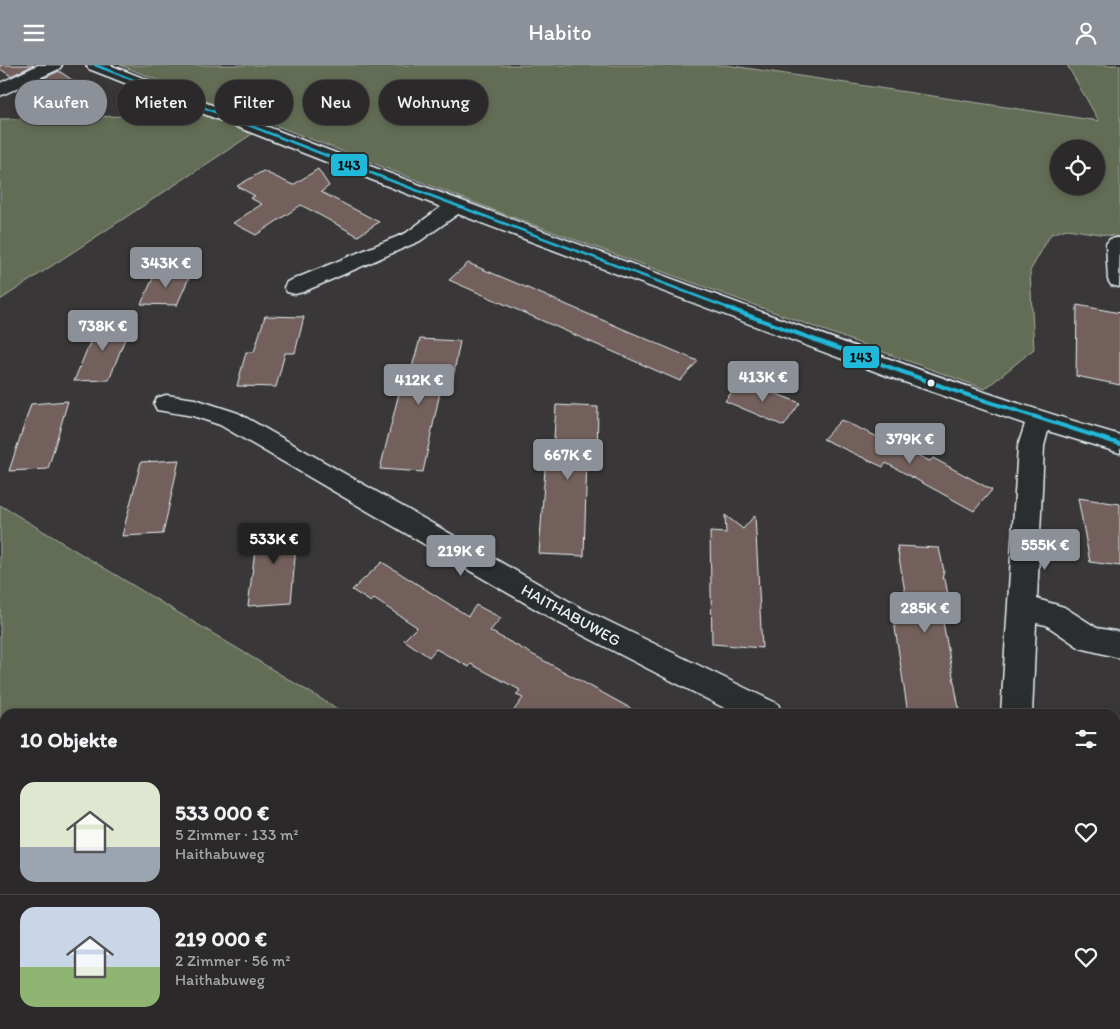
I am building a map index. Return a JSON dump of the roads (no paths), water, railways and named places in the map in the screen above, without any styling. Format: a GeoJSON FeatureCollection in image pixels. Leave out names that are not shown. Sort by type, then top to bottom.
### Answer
{"type":"FeatureCollection","features":[{"type":"Feature","properties":{"kind":"street"},"geometry":{"type":"LineString","coordinates":[[0,91],[17,80],[54,65]]}},
{"type":"Feature","properties":{"kind":"street"},"geometry":{"type":"LineString","coordinates":[[95,65],[456,206],[929,383],[1038,421],[1120,444]]}},
{"type":"Feature","properties":{"kind":"street"},"geometry":{"type":"LineString","coordinates":[[295,287],[413,237],[456,206]]}},
{"type":"Feature","properties":{"kind":"street"},"geometry":{"type":"LineString","coordinates":[[1117,244],[1118,280]]}},
{"type":"Feature","properties":{"kind":"street","name":"HAITHABUWEG"},"geometry":{"type":"LineString","coordinates":[[166,404],[195,407],[229,419],[571,617],[757,709]]}},
{"type":"Feature","properties":{"kind":"street"},"geometry":{"type":"LineString","coordinates":[[1016,709],[1031,446],[1038,421]]}},
{"type":"Feature","properties":{"kind":"street"},"geometry":{"type":"LineString","coordinates":[[1022,608],[1054,615],[1090,639],[1120,645]]}}]}
